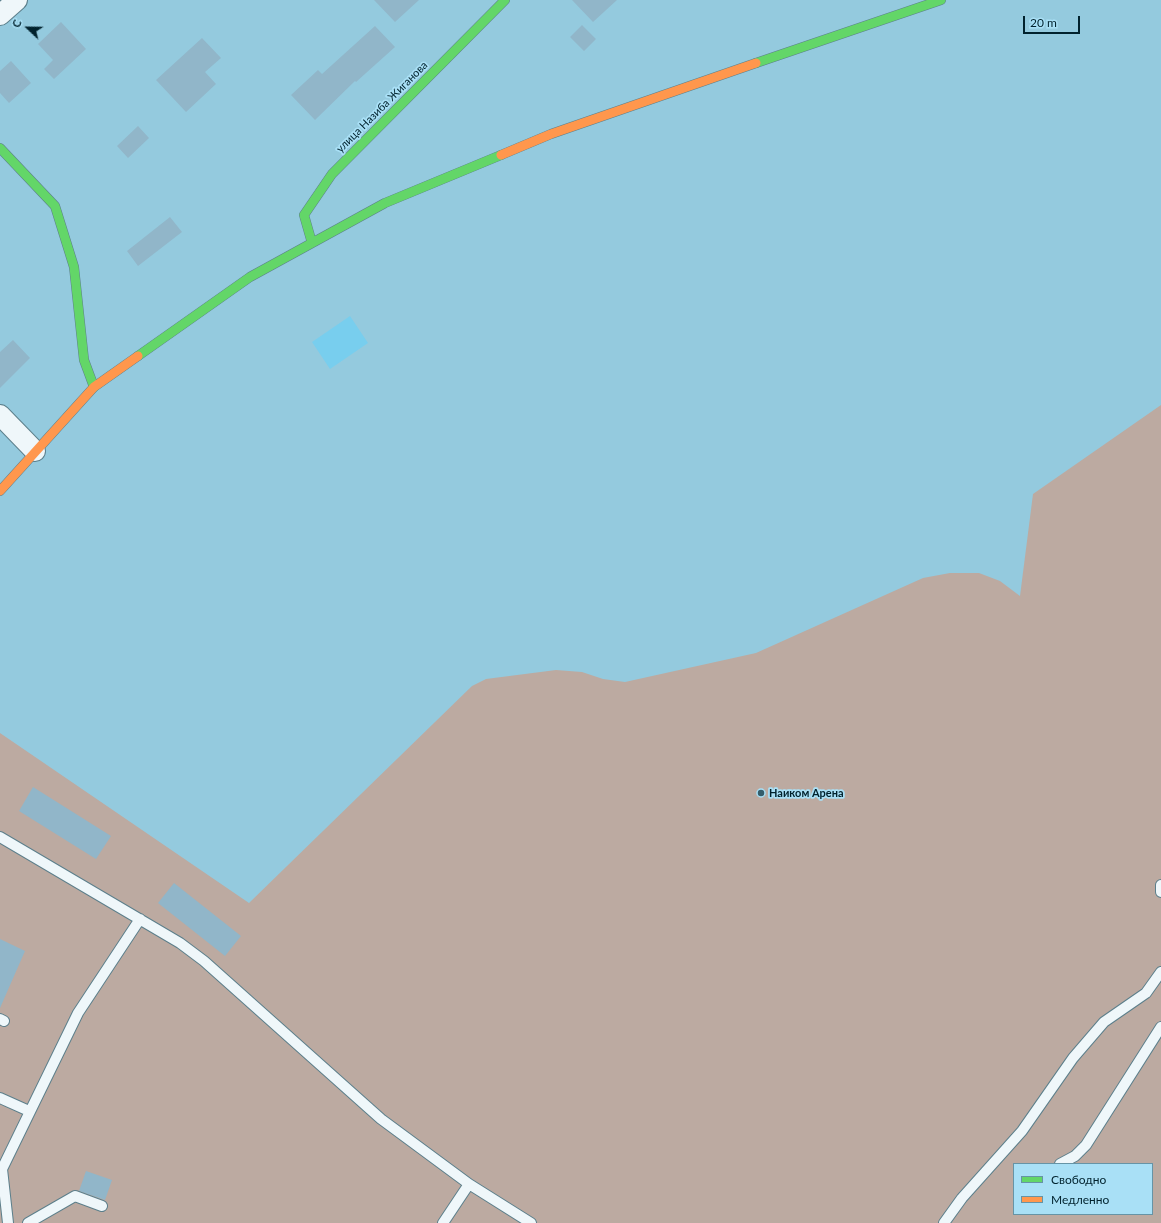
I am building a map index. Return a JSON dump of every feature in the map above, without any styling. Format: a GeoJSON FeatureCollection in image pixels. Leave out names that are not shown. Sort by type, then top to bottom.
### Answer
{"type":"FeatureCollection","features":[{"type":"Feature","properties":{"kind":"street"},"geometry":{"type":"LineString","coordinates":[[0,15],[17,0]]}},
{"type":"Feature","properties":{"kind":"street","name":"улица Назиба Жиганова"},"geometry":{"type":"LineString","coordinates":[[312,243],[304,215],[332,174],[505,0]]}},
{"type":"Feature","properties":{"kind":"street"},"geometry":{"type":"LineString","coordinates":[[0,491],[94,387],[250,278],[385,203],[551,134],[940,0]]}},
{"type":"Feature","properties":{"kind":"street"},"geometry":{"type":"LineString","coordinates":[[0,148],[55,206],[74,267],[84,360],[94,387]]}},
{"type":"Feature","properties":{"kind":"street"},"geometry":{"type":"LineString","coordinates":[[0,415],[35,451]]}},
{"type":"Feature","properties":{"kind":"lane"},"geometry":{"type":"LineString","coordinates":[[0,837],[140,918],[180,943],[204,961],[381,1119],[469,1184],[531,1223]]}},
{"type":"Feature","properties":{"kind":"lane"},"geometry":{"type":"LineString","coordinates":[[1161,885],[1161,892]]}},
{"type":"Feature","properties":{"kind":"lane"},"geometry":{"type":"LineString","coordinates":[[8,1223],[2,1169],[78,1013],[140,918]]}},
{"type":"Feature","properties":{"kind":"lane"},"geometry":{"type":"LineString","coordinates":[[944,1223],[962,1198],[1022,1130],[1072,1058],[1104,1022],[1146,993],[1161,972]]}},
{"type":"Feature","properties":{"kind":"lane"},"geometry":{"type":"LineString","coordinates":[[1062,1163],[1075,1156],[1086,1145],[1161,1027]]}},
{"type":"Feature","properties":{"kind":"lane"},"geometry":{"type":"LineString","coordinates":[[0,1098],[29,1111]]}},
{"type":"Feature","properties":{"kind":"lane"},"geometry":{"type":"LineString","coordinates":[[442,1223],[469,1184]]}},
{"type":"Feature","properties":{"kind":"lane"},"geometry":{"type":"LineString","coordinates":[[28,1223],[75,1196],[102,1206]]}},
{"type":"Feature","properties":{"kind":"shaded area"},"geometry":{"type":"Polygon","coordinates":[[[350,316],[368,343],[330,369],[312,342],[350,316]]]}},
{"type":"Feature","properties":{"kind":"shaded area","name":"Наиком Арена"},"geometry":{"type":"Polygon","coordinates":[[[1161,405],[1161,1223],[0,1223],[0,733],[249,903],[472,686],[486,679],[556,670],[582,672],[603,679],[625,682],[756,653],[923,578],[950,573],[979,573],[1000,581],[1020,596],[1033,494],[1161,405]]]}},
{"type":"Feature","properties":{"kind":"building"},"geometry":{"type":"Polygon","coordinates":[[[374,0],[419,0],[395,22],[374,0]]]}},
{"type":"Feature","properties":{"kind":"building"},"geometry":{"type":"Polygon","coordinates":[[[572,0],[617,0],[593,22],[572,0]]]}},
{"type":"Feature","properties":{"kind":"building"},"geometry":{"type":"Polygon","coordinates":[[[61,22],[86,49],[54,79],[44,69],[53,60],[38,44],[61,22]]]}},
{"type":"Feature","properties":{"kind":"building"},"geometry":{"type":"Polygon","coordinates":[[[582,25],[596,39],[584,51],[570,37],[582,25]]]}},
{"type":"Feature","properties":{"kind":"building"},"geometry":{"type":"Polygon","coordinates":[[[375,26],[395,47],[356,82],[355,81],[315,120],[291,95],[318,70],[322,74],[375,26]]]}},
{"type":"Feature","properties":{"kind":"building"},"geometry":{"type":"Polygon","coordinates":[[[202,38],[221,58],[205,72],[216,84],[186,112],[156,80],[202,38]]]}},
{"type":"Feature","properties":{"kind":"building"},"geometry":{"type":"Polygon","coordinates":[[[11,61],[31,83],[9,103],[0,93],[0,71],[11,61]]]}},
{"type":"Feature","properties":{"kind":"building"},"geometry":{"type":"Polygon","coordinates":[[[138,126],[149,138],[128,158],[117,146],[138,126]]]}},
{"type":"Feature","properties":{"kind":"building"},"geometry":{"type":"Polygon","coordinates":[[[170,217],[182,232],[138,266],[127,251],[170,217]]]}},
{"type":"Feature","properties":{"kind":"building"},"geometry":{"type":"Polygon","coordinates":[[[13,340],[30,358],[0,388],[0,352],[13,340]]]}},
{"type":"Feature","properties":{"kind":"building"},"geometry":{"type":"Polygon","coordinates":[[[33,787],[111,836],[96,859],[19,811],[33,787]]]}},
{"type":"Feature","properties":{"kind":"building"},"geometry":{"type":"Polygon","coordinates":[[[174,883],[241,936],[225,956],[158,903],[174,883]]]}},
{"type":"Feature","properties":{"kind":"building"},"geometry":{"type":"Polygon","coordinates":[[[0,939],[25,951],[0,1008],[0,939]]]}},
{"type":"Feature","properties":{"kind":"building"},"geometry":{"type":"Polygon","coordinates":[[[86,1171],[112,1180],[105,1200],[79,1191],[86,1171]]]}},
{"type":"Feature","properties":{"kind":"traffic: fast"},"geometry":{"type":"LineString","coordinates":[[312,243],[304,215],[332,174],[505,0]]}},
{"type":"Feature","properties":{"kind":"traffic: fast"},"geometry":{"type":"LineString","coordinates":[[756,63],[941,0]]}},
{"type":"Feature","properties":{"kind":"traffic: fast"},"geometry":{"type":"LineString","coordinates":[[0,148],[55,206],[74,267],[84,360],[94,387]]}},
{"type":"Feature","properties":{"kind":"traffic: fast"},"geometry":{"type":"LineString","coordinates":[[138,356],[250,277],[385,203],[501,155]]}},
{"type":"Feature","properties":{"kind":"traffic: slow"},"geometry":{"type":"LineString","coordinates":[[501,155],[551,134],[756,63]]}},
{"type":"Feature","properties":{"kind":"traffic: slow"},"geometry":{"type":"LineString","coordinates":[[0,491],[94,387],[138,356]]}},
{"type":"Feature","properties":{"kind":"place","name":"Наиком Арена"},"geometry":{"type":"Point","coordinates":[761,793]}}]}
